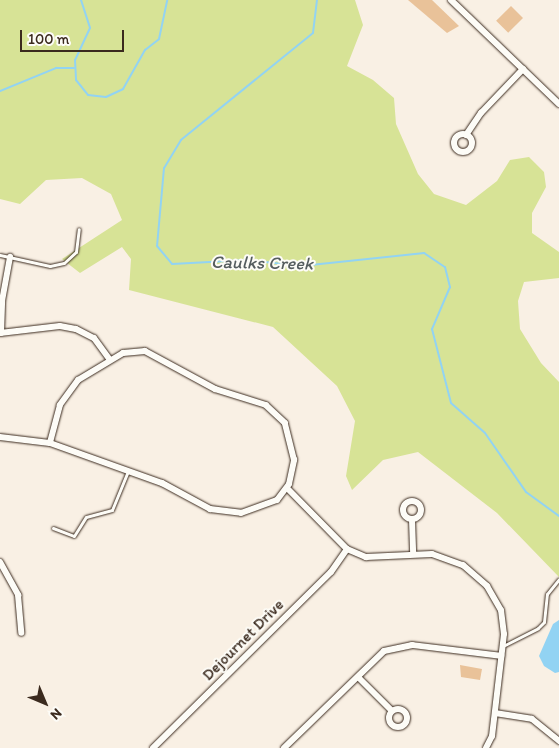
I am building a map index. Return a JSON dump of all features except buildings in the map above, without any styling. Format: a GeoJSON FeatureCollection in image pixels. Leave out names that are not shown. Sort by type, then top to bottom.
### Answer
{"type":"FeatureCollection","features":[{"type":"Feature","properties":{"kind":"street"},"geometry":{"type":"LineString","coordinates":[[451,0],[559,104]]}},
{"type":"Feature","properties":{"kind":"street"},"geometry":{"type":"LineString","coordinates":[[466,135],[481,112],[523,69]]}},
{"type":"Feature","properties":{"kind":"street"},"geometry":{"type":"LineString","coordinates":[[10,257],[2,301],[0,333],[60,326],[76,329],[94,338],[110,360]]}},
{"type":"Feature","properties":{"kind":"street"},"geometry":{"type":"LineString","coordinates":[[0,437],[50,443],[129,470],[210,509],[225,512],[258,510],[270,506],[287,488],[294,449],[285,423],[266,405],[215,389],[145,351],[123,353],[78,380],[60,404],[50,443]]}},
{"type":"Feature","properties":{"kind":"street"},"geometry":{"type":"LineString","coordinates":[[287,488],[348,549],[379,558],[413,552],[446,558],[487,586],[501,610],[502,646],[495,713],[486,748]]}},
{"type":"Feature","properties":{"kind":"street"},"geometry":{"type":"LineString","coordinates":[[412,520],[413,552]]}},
{"type":"Feature","properties":{"kind":"street","name":"Dejournet Drive"},"geometry":{"type":"LineString","coordinates":[[153,748],[331,572],[348,549]]}},
{"type":"Feature","properties":{"kind":"street"},"geometry":{"type":"LineString","coordinates":[[0,562],[18,595],[21,633]]}},
{"type":"Feature","properties":{"kind":"street"},"geometry":{"type":"LineString","coordinates":[[284,748],[358,677],[375,658],[396,647],[412,645],[501,656]]}},
{"type":"Feature","properties":{"kind":"street"},"geometry":{"type":"LineString","coordinates":[[358,677],[392,712]]}},
{"type":"Feature","properties":{"kind":"street"},"geometry":{"type":"LineString","coordinates":[[495,713],[532,719],[559,741]]}},
{"type":"Feature","properties":{"kind":"lane"},"geometry":{"type":"LineString","coordinates":[[0,255],[50,266],[64,262],[76,252],[79,229]]}},
{"type":"Feature","properties":{"kind":"lane"},"geometry":{"type":"LineString","coordinates":[[53,528],[74,536],[86,517],[112,510],[129,470]]}},
{"type":"Feature","properties":{"kind":"lane"},"geometry":{"type":"LineString","coordinates":[[502,646],[538,628],[544,622],[547,594],[559,579]]}},
{"type":"Feature","properties":{"kind":"green space"},"geometry":{"type":"Polygon","coordinates":[[[0,0],[355,0],[363,25],[347,66],[373,80],[394,98],[396,124],[418,174],[434,194],[466,205],[497,181],[510,160],[529,157],[544,172],[546,187],[532,213],[532,233],[559,252],[559,278],[524,282],[518,301],[520,329],[541,363],[559,382],[559,577],[497,513],[418,452],[383,460],[352,490],[346,476],[355,421],[337,386],[273,327],[129,290],[131,259],[122,247],[80,273],[62,259],[122,220],[111,194],[82,178],[46,180],[20,204],[0,199],[0,0]]]}},
{"type":"Feature","properties":{"kind":"water"},"geometry":{"type":"Polygon","coordinates":[[[559,620],[559,672],[555,673],[544,666],[539,656],[553,624],[559,620]]]}},
{"type":"Feature","properties":{"kind":"waterway","name":"Caulks Creek"},"geometry":{"type":"LineString","coordinates":[[81,0],[90,28],[75,60],[76,80],[88,95],[106,97],[123,89],[145,50],[159,39],[167,0]]}},
{"type":"Feature","properties":{"kind":"waterway","name":"Caulks Creek"},"geometry":{"type":"LineString","coordinates":[[317,0],[313,33],[181,140],[164,168],[157,246],[172,264],[247,260],[301,266],[424,253],[445,267],[450,287],[432,329],[451,403],[485,433],[526,492],[559,516]]}},
{"type":"Feature","properties":{"kind":"waterway"},"geometry":{"type":"LineString","coordinates":[[0,91],[56,68],[74,68]]}}]}
